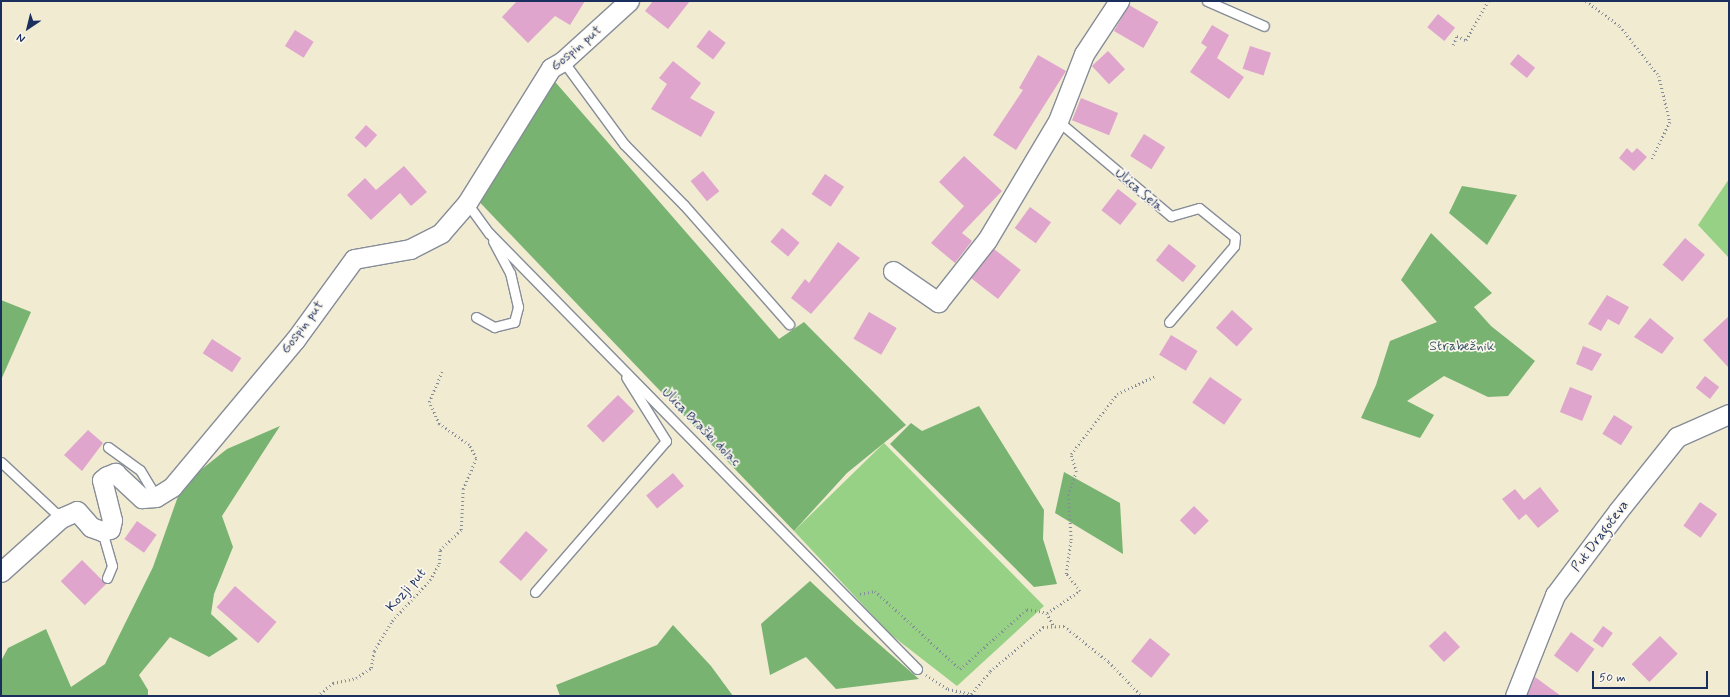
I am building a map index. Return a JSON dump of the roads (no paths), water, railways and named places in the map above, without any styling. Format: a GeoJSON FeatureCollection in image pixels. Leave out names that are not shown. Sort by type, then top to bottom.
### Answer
{"type":"FeatureCollection","features":[{"type":"Feature","properties":{"kind":"street","name":"Gospin put"},"geometry":{"type":"LineString","coordinates":[[156,497],[172,487],[240,405],[354,259],[416,246],[441,233],[467,204],[551,68],[564,61],[629,1]]}},
{"type":"Feature","properties":{"kind":"street"},"geometry":{"type":"LineString","coordinates":[[893,271],[938,302],[987,240],[1058,121],[1084,54],[1119,1]]}},
{"type":"Feature","properties":{"kind":"street","name":"Put Dragočeva"},"geometry":{"type":"LineString","coordinates":[[1515,696],[1555,595],[1609,523],[1677,437],[1729,414]]}},
{"type":"Feature","properties":{"kind":"street"},"geometry":{"type":"LineString","coordinates":[[1,572],[61,518],[77,511],[91,527],[102,531],[110,529],[112,520],[102,480],[107,476],[115,473],[142,498],[156,497]]}},
{"type":"Feature","properties":{"kind":"lane"},"geometry":{"type":"LineString","coordinates":[[1207,1],[1264,26]]}},
{"type":"Feature","properties":{"kind":"lane"},"geometry":{"type":"LineString","coordinates":[[564,61],[624,144],[684,205],[789,324]]}},
{"type":"Feature","properties":{"kind":"lane","name":"Ulica Sela"},"geometry":{"type":"LineString","coordinates":[[1058,121],[1171,216],[1199,208],[1235,237],[1234,246],[1169,322]]}},
{"type":"Feature","properties":{"kind":"lane","name":"Ulica Braški dolac"},"geometry":{"type":"LineString","coordinates":[[467,204],[489,233],[917,668]]}},
{"type":"Feature","properties":{"kind":"lane"},"geometry":{"type":"LineString","coordinates":[[476,317],[494,327],[514,322],[518,307],[510,273],[489,233]]}},
{"type":"Feature","properties":{"kind":"lane"},"geometry":{"type":"LineString","coordinates":[[535,592],[666,441],[616,362]]}},
{"type":"Feature","properties":{"kind":"lane"},"geometry":{"type":"LineString","coordinates":[[108,447],[140,470],[156,497]]}},
{"type":"Feature","properties":{"kind":"lane"},"geometry":{"type":"LineString","coordinates":[[1,462],[61,518]]}},
{"type":"Feature","properties":{"kind":"lane"},"geometry":{"type":"LineString","coordinates":[[102,531],[112,566],[107,578]]}},
{"type":"Feature","properties":{"kind":"park label","name":"Strabežnik"},"geometry":{"type":"Point","coordinates":[1462,346]}}]}
